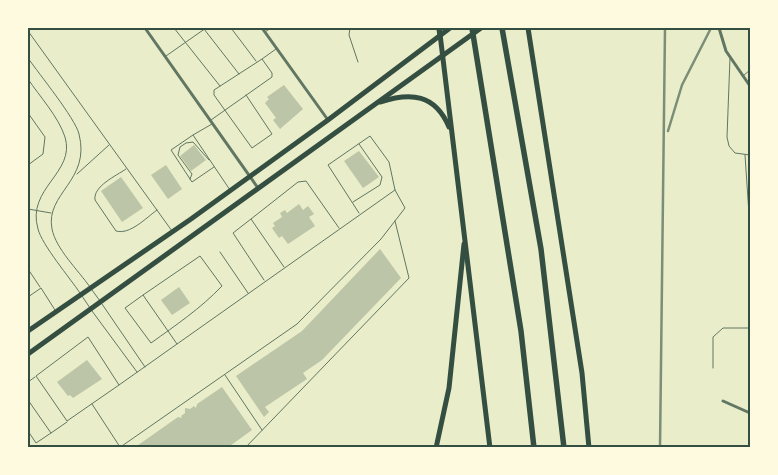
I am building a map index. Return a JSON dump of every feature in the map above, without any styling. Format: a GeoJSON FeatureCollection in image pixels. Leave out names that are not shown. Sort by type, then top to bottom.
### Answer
{"type":"FeatureCollection","features":[{"type":"Feature","properties":{"kind":"highway"},"geometry":{"type":"LineString","coordinates":[[439,28],[440,34]]}},
{"type":"Feature","properties":{"kind":"highway"},"geometry":{"type":"LineString","coordinates":[[472,28],[521,331],[534,448]]}},
{"type":"Feature","properties":{"kind":"highway"},"geometry":{"type":"LineString","coordinates":[[502,28],[541,249],[564,448]]}},
{"type":"Feature","properties":{"kind":"main road"},"geometry":{"type":"LineString","coordinates":[[28,331],[328,120],[450,28]]}},
{"type":"Feature","properties":{"kind":"main road"},"geometry":{"type":"LineString","coordinates":[[28,354],[481,28]]}},
{"type":"Feature","properties":{"kind":"main road"},"geometry":{"type":"LineString","coordinates":[[528,28],[582,373],[589,448]]}},
{"type":"Feature","properties":{"kind":"main road"},"geometry":{"type":"LineString","coordinates":[[440,34],[490,448]]}},
{"type":"Feature","properties":{"kind":"main road"},"geometry":{"type":"LineString","coordinates":[[375,104],[405,96],[428,101],[439,108],[451,132]]}},
{"type":"Feature","properties":{"kind":"main road"},"geometry":{"type":"LineString","coordinates":[[436,448],[449,388],[465,233]]}},
{"type":"Feature","properties":{"kind":"street"},"geometry":{"type":"LineString","coordinates":[[146,28],[258,188]]}},
{"type":"Feature","properties":{"kind":"street"},"geometry":{"type":"LineString","coordinates":[[262,28],[328,120]]}},
{"type":"Feature","properties":{"kind":"street"},"geometry":{"type":"LineString","coordinates":[[719,28],[721,38],[730,57],[750,85]]}},
{"type":"Feature","properties":{"kind":"street"},"geometry":{"type":"LineString","coordinates":[[723,401],[750,413]]}},
{"type":"Feature","properties":{"kind":"lane"},"geometry":{"type":"LineString","coordinates":[[174,28],[220,86]]}},
{"type":"Feature","properties":{"kind":"lane"},"geometry":{"type":"LineString","coordinates":[[166,56],[205,28],[239,74]]}},
{"type":"Feature","properties":{"kind":"lane"},"geometry":{"type":"LineString","coordinates":[[232,28],[257,62]]}},
{"type":"Feature","properties":{"kind":"lane"},"geometry":{"type":"LineString","coordinates":[[265,32],[271,28]]}},
{"type":"Feature","properties":{"kind":"lane"},"geometry":{"type":"LineString","coordinates":[[350,28],[349,36],[358,62]]}},
{"type":"Feature","properties":{"kind":"lane"},"geometry":{"type":"LineString","coordinates":[[28,31],[172,231]]}},
{"type":"Feature","properties":{"kind":"lane"},"geometry":{"type":"LineString","coordinates":[[246,96],[272,134],[252,148],[214,95],[214,90],[277,48]]}},
{"type":"Feature","properties":{"kind":"lane"},"geometry":{"type":"LineString","coordinates":[[730,57],[727,136],[729,146],[735,153],[750,155]]}},
{"type":"Feature","properties":{"kind":"lane"},"geometry":{"type":"LineString","coordinates":[[28,58],[78,130],[81,154],[76,175]]}},
{"type":"Feature","properties":{"kind":"lane"},"geometry":{"type":"LineString","coordinates":[[214,167],[192,182],[171,150],[272,77],[272,73],[262,59]]}},
{"type":"Feature","properties":{"kind":"lane"},"geometry":{"type":"LineString","coordinates":[[743,76],[750,70]]}},
{"type":"Feature","properties":{"kind":"lane"},"geometry":{"type":"LineString","coordinates":[[28,79],[60,125],[66,146],[61,167],[41,193],[37,210],[40,234],[137,372]]}},
{"type":"Feature","properties":{"kind":"lane"},"geometry":{"type":"LineString","coordinates":[[28,112],[45,137],[43,154],[28,165]]}},
{"type":"Feature","properties":{"kind":"lane"},"geometry":{"type":"LineString","coordinates":[[193,135],[230,190]]}},
{"type":"Feature","properties":{"kind":"lane"},"geometry":{"type":"LineString","coordinates":[[92,404],[120,447],[297,324],[381,239],[405,208],[395,190],[388,162],[370,136],[328,165],[360,214]]}},
{"type":"Feature","properties":{"kind":"lane"},"geometry":{"type":"LineString","coordinates":[[190,179],[192,174],[178,155],[180,147],[186,143],[193,142],[207,160],[210,160]]}},
{"type":"Feature","properties":{"kind":"lane"},"geometry":{"type":"LineString","coordinates":[[110,144],[76,175],[58,198],[53,213],[54,234],[145,367]]}},
{"type":"Feature","properties":{"kind":"lane"},"geometry":{"type":"LineString","coordinates":[[352,202],[380,185],[382,180],[382,176],[359,144]]}},
{"type":"Feature","properties":{"kind":"lane"},"geometry":{"type":"LineString","coordinates":[[745,155],[750,229]]}},
{"type":"Feature","properties":{"kind":"lane"},"geometry":{"type":"LineString","coordinates":[[127,168],[97,190],[94,195],[95,200],[116,232],[121,233],[130,230],[157,210]]}},
{"type":"Feature","properties":{"kind":"lane"},"geometry":{"type":"LineString","coordinates":[[265,281],[234,233],[298,182],[306,180],[339,229]]}},
{"type":"Feature","properties":{"kind":"lane"},"geometry":{"type":"LineString","coordinates":[[28,431],[36,444],[395,190]]}},
{"type":"Feature","properties":{"kind":"lane"},"geometry":{"type":"LineString","coordinates":[[28,208],[53,213]]}},
{"type":"Feature","properties":{"kind":"lane"},"geometry":{"type":"LineString","coordinates":[[251,219],[284,268]]}},
{"type":"Feature","properties":{"kind":"lane"},"geometry":{"type":"LineString","coordinates":[[245,448],[410,278],[395,221]]}},
{"type":"Feature","properties":{"kind":"lane"},"geometry":{"type":"LineString","coordinates":[[220,252],[248,293]]}},
{"type":"Feature","properties":{"kind":"lane"},"geometry":{"type":"LineString","coordinates":[[200,256],[222,286],[199,309],[151,343],[126,308],[143,295],[200,256]]}},
{"type":"Feature","properties":{"kind":"lane"},"geometry":{"type":"LineString","coordinates":[[28,270],[56,312]]}},
{"type":"Feature","properties":{"kind":"lane"},"geometry":{"type":"LineString","coordinates":[[28,297],[41,288]]}},
{"type":"Feature","properties":{"kind":"lane"},"geometry":{"type":"LineString","coordinates":[[143,295],[177,344]]}},
{"type":"Feature","properties":{"kind":"lane"},"geometry":{"type":"LineString","coordinates":[[713,368],[713,337],[723,328],[750,328]]}},
{"type":"Feature","properties":{"kind":"lane"},"geometry":{"type":"LineString","coordinates":[[28,382],[88,337],[119,385]]}},
{"type":"Feature","properties":{"kind":"lane"},"geometry":{"type":"LineString","coordinates":[[225,374],[262,430]]}},
{"type":"Feature","properties":{"kind":"lane"},"geometry":{"type":"LineString","coordinates":[[36,376],[68,421]]}},
{"type":"Feature","properties":{"kind":"lane"},"geometry":{"type":"LineString","coordinates":[[28,400],[51,433]]}},
{"type":"Feature","properties":{"kind":"building"},"geometry":{"type":"Polygon","coordinates":[[[284,85],[303,109],[280,129],[273,120],[276,118],[265,103],[269,99],[267,97],[284,85]]]}},
{"type":"Feature","properties":{"kind":"building"},"geometry":{"type":"Polygon","coordinates":[[[194,145],[206,160],[191,171],[180,156],[194,145]]]}},
{"type":"Feature","properties":{"kind":"building"},"geometry":{"type":"Polygon","coordinates":[[[359,151],[379,177],[363,188],[344,161],[359,151]]]}},
{"type":"Feature","properties":{"kind":"building"},"geometry":{"type":"Polygon","coordinates":[[[166,165],[182,189],[168,199],[151,175],[166,165]]]}},
{"type":"Feature","properties":{"kind":"building"},"geometry":{"type":"Polygon","coordinates":[[[121,177],[143,208],[122,222],[101,191],[121,177]]]}},
{"type":"Feature","properties":{"kind":"building"},"geometry":{"type":"Polygon","coordinates":[[[299,204],[303,210],[308,206],[314,214],[309,217],[315,226],[288,244],[282,236],[279,238],[272,228],[275,226],[273,223],[282,217],[280,213],[285,210],[287,213],[299,204]]]}},
{"type":"Feature","properties":{"kind":"building"},"geometry":{"type":"Polygon","coordinates":[[[380,249],[401,278],[322,360],[303,373],[307,379],[265,407],[269,412],[264,417],[236,376],[302,331],[380,249]]]}},
{"type":"Feature","properties":{"kind":"building"},"geometry":{"type":"Polygon","coordinates":[[[179,287],[190,303],[172,315],[161,300],[179,287]]]}},
{"type":"Feature","properties":{"kind":"building"},"geometry":{"type":"Polygon","coordinates":[[[87,360],[102,379],[73,398],[70,395],[68,396],[57,382],[87,360]]]}},
{"type":"Feature","properties":{"kind":"building"},"geometry":{"type":"Polygon","coordinates":[[[222,387],[252,430],[227,448],[134,448],[178,417],[182,418],[181,416],[185,413],[185,408],[190,409],[194,406],[196,408],[197,404],[222,387]]]}},
{"type":"Feature","properties":{"kind":"railway"},"geometry":{"type":"LineString","coordinates":[[660,448],[665,28]]}},
{"type":"Feature","properties":{"kind":"railway"},"geometry":{"type":"LineString","coordinates":[[668,131],[682,85],[711,28]]}}]}
